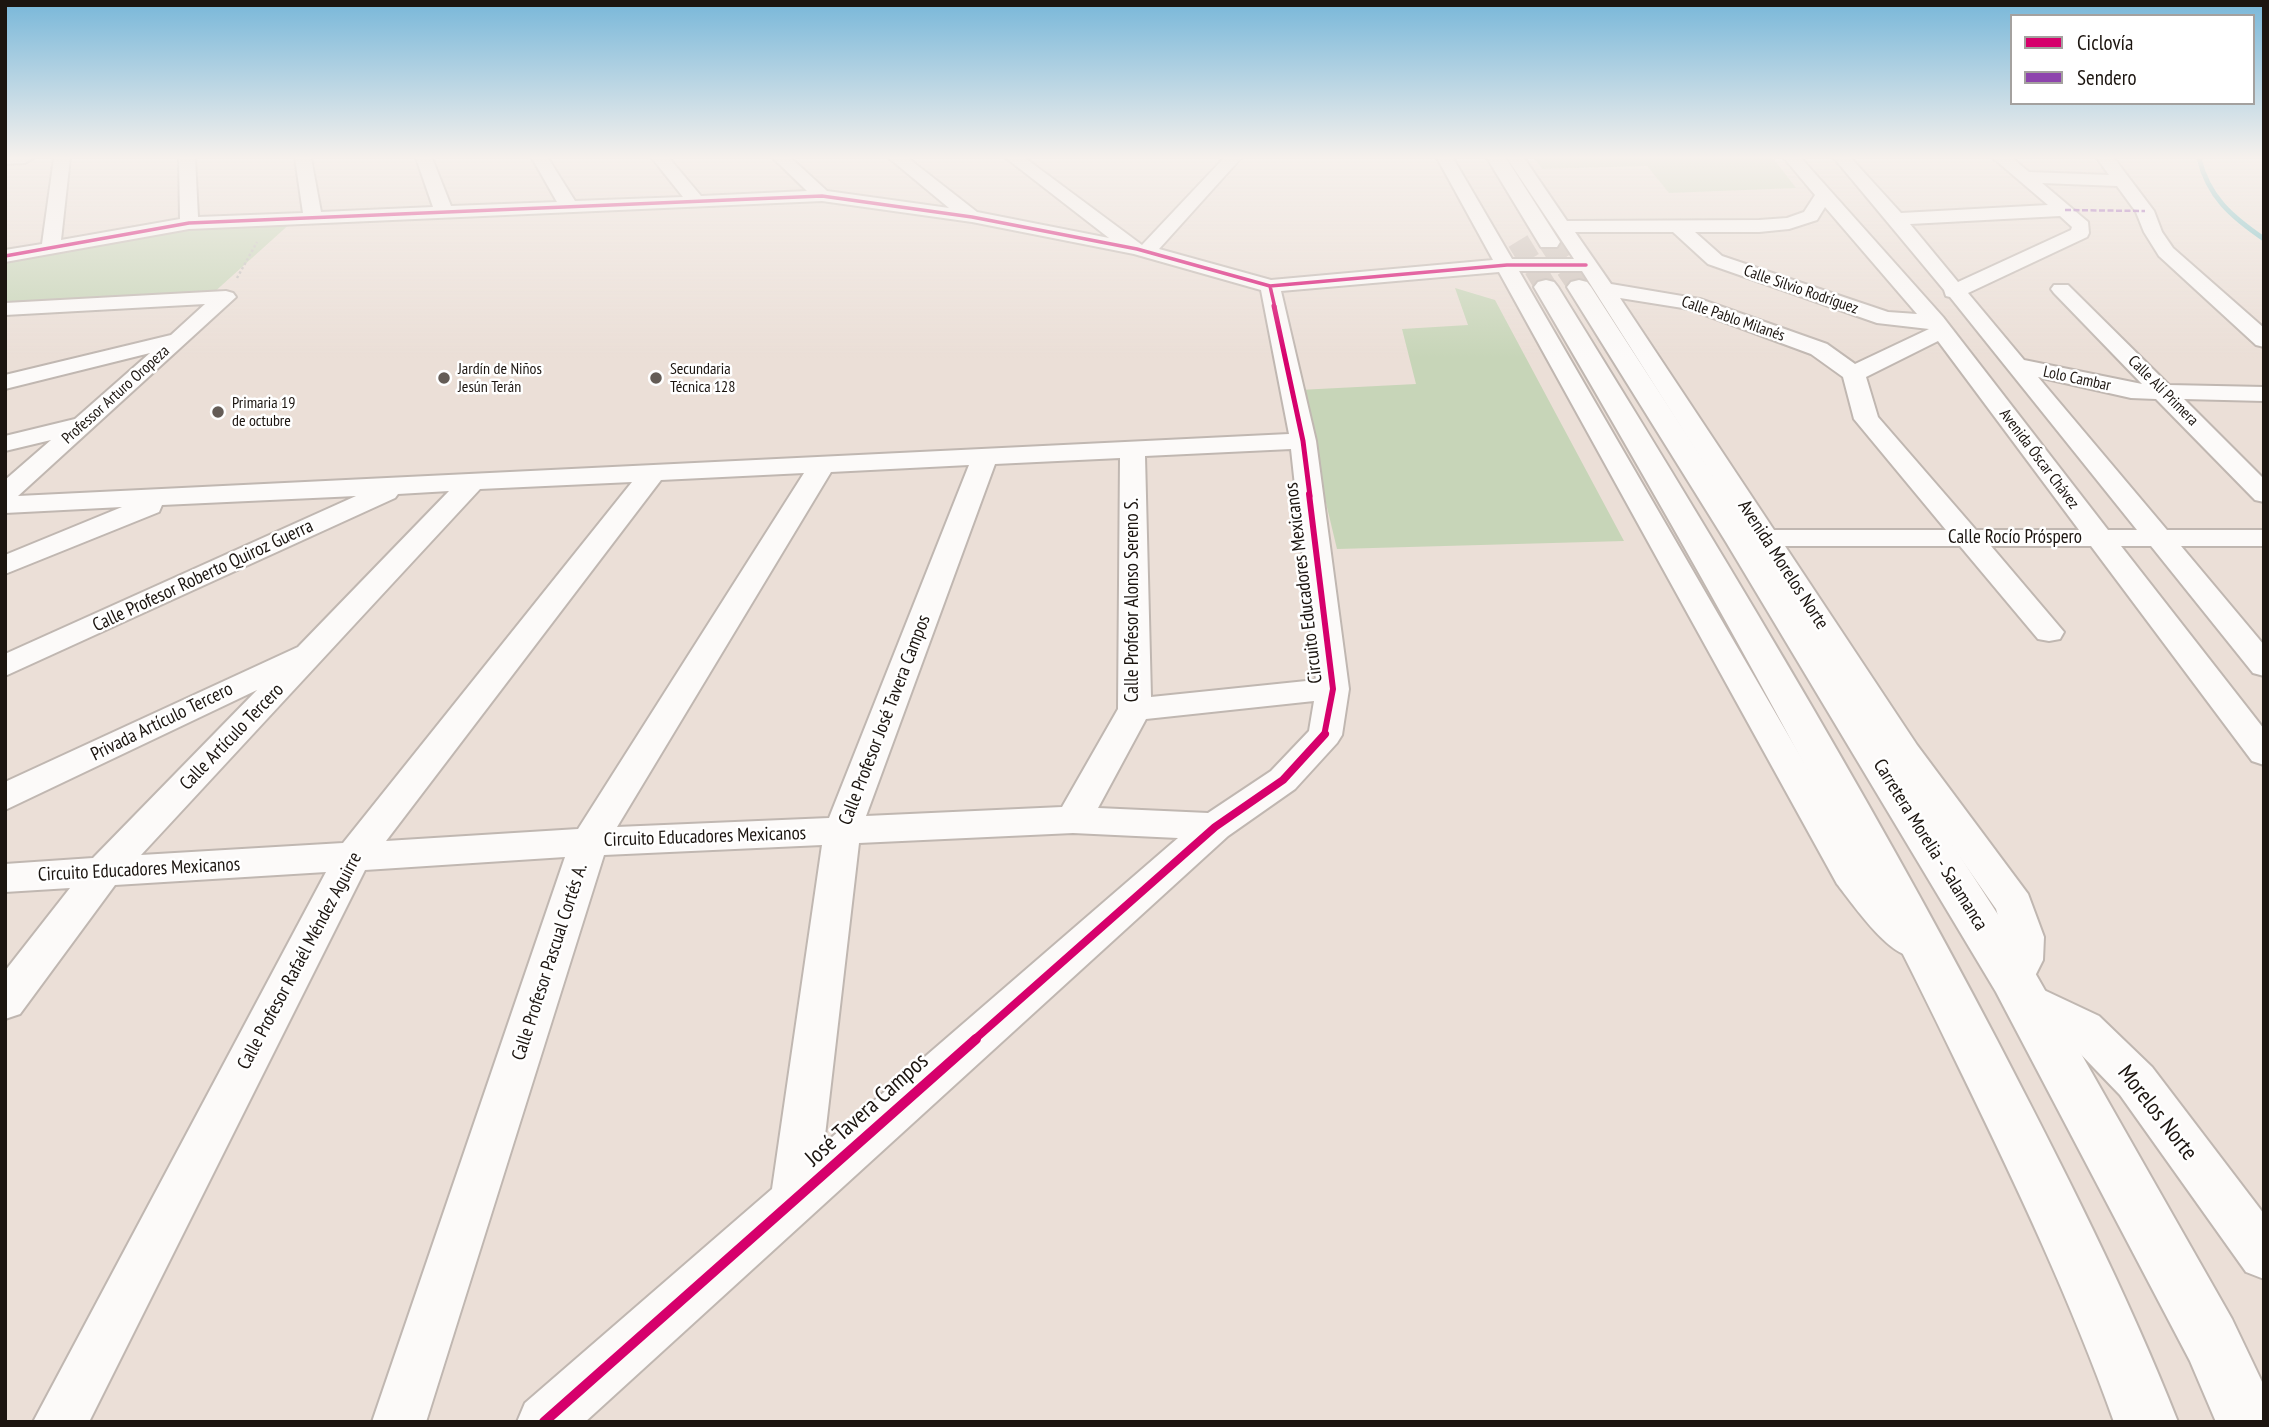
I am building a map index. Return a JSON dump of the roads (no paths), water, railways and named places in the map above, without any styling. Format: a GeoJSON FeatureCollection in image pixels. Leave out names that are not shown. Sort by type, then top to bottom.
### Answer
{"type":"FeatureCollection","features":[{"type":"Feature","properties":{"kind":"highway"},"geometry":{"type":"LineString","coordinates":[[1548,225],[1555,234]]}},
{"type":"Feature","properties":{"kind":"highway"},"geometry":{"type":"LineString","coordinates":[[1557,280],[1932,959],[2077,1256],[2146,1422]]}},
{"type":"Feature","properties":{"kind":"highway","name":"Carretera Morelia - Salamanca"},"geometry":{"type":"LineString","coordinates":[[1557,280],[1742,542],[2019,988],[2211,1340],[2248,1422]]}},
{"type":"Feature","properties":{"kind":"street"},"geometry":{"type":"LineString","coordinates":[[51,247],[54,225]]}},
{"type":"Feature","properties":{"kind":"street"},"geometry":{"type":"LineString","coordinates":[[5,256],[180,225]]}},
{"type":"Feature","properties":{"kind":"street"},"geometry":{"type":"LineString","coordinates":[[1011,225],[1142,250],[1270,286]]}},
{"type":"Feature","properties":{"kind":"street"},"geometry":{"type":"LineString","coordinates":[[1111,225],[1142,250]]}},
{"type":"Feature","properties":{"kind":"street"},"geometry":{"type":"LineString","coordinates":[[1142,250],[1169,225]]}},
{"type":"Feature","properties":{"kind":"street","name":"Avenida Morelos Norte"},"geometry":{"type":"LineString","coordinates":[[1506,225],[1557,280],[1765,538],[1905,753],[2014,905],[2024,937],[2019,988]]}},
{"type":"Feature","properties":{"kind":"street","name":"Avenida Morelos Norte"},"geometry":{"type":"LineString","coordinates":[[1550,225],[1555,234],[1557,280]]}},
{"type":"Feature","properties":{"kind":"street"},"geometry":{"type":"LineString","coordinates":[[1555,234],[1754,225]]}},
{"type":"Feature","properties":{"kind":"street","name":"Avenida Óscar Chávez"},"geometry":{"type":"LineString","coordinates":[[1847,225],[1938,326],[2264,753]]}},
{"type":"Feature","properties":{"kind":"street"},"geometry":{"type":"LineString","coordinates":[[1900,225],[1953,292],[2264,666]]}},
{"type":"Feature","properties":{"kind":"street"},"geometry":{"type":"LineString","coordinates":[[1953,292],[2080,233],[2080,225]]}},
{"type":"Feature","properties":{"kind":"street"},"geometry":{"type":"LineString","coordinates":[[2150,225],[2166,252],[2264,340]]}},
{"type":"Feature","properties":{"kind":"street","name":"Calle Silvio Rodríguez"},"geometry":{"type":"LineString","coordinates":[[1680,228],[1715,260],[1885,318],[1938,326]]}},
{"type":"Feature","properties":{"kind":"street","name":"Calle Pablo Milanés"},"geometry":{"type":"LineString","coordinates":[[1270,286],[1456,269],[1557,280],[1693,303],[1819,349],[1854,374]]}},
{"type":"Feature","properties":{"kind":"street","name":"Circuito Educadores Mexicanos"},"geometry":{"type":"LineString","coordinates":[[5,878],[589,842],[1073,820],[1215,827],[1283,780],[1325,735],[1333,689],[1303,441],[1270,286]]}},
{"type":"Feature","properties":{"kind":"street","name":"Calle Alí Primera"},"geometry":{"type":"LineString","coordinates":[[2061,289],[2264,494]]}},
{"type":"Feature","properties":{"kind":"street","name":"Professor Arturo Oropeza"},"geometry":{"type":"LineString","coordinates":[[5,494],[226,297],[102,305]]}},
{"type":"Feature","properties":{"kind":"street"},"geometry":{"type":"LineString","coordinates":[[5,309],[102,305]]}},
{"type":"Feature","properties":{"kind":"street"},"geometry":{"type":"LineString","coordinates":[[5,327],[102,305]]}},
{"type":"Feature","properties":{"kind":"street"},"geometry":{"type":"LineString","coordinates":[[2237,318],[2264,320]]}},
{"type":"Feature","properties":{"kind":"street"},"geometry":{"type":"LineString","coordinates":[[1938,326],[1854,374],[1866,419],[2049,632]]}},
{"type":"Feature","properties":{"kind":"street"},"geometry":{"type":"LineString","coordinates":[[5,382],[178,340]]}},
{"type":"Feature","properties":{"kind":"street","name":"Lolo Cambar"},"geometry":{"type":"LineString","coordinates":[[2016,365],[2132,391],[2264,394]]}},
{"type":"Feature","properties":{"kind":"street"},"geometry":{"type":"LineString","coordinates":[[5,444],[84,423]]}},
{"type":"Feature","properties":{"kind":"street"},"geometry":{"type":"LineString","coordinates":[[5,505],[1303,441]]}},
{"type":"Feature","properties":{"kind":"street","name":"Calle Profesor Alonso Sereno S."},"geometry":{"type":"LineString","coordinates":[[1073,820],[1135,709],[1131,449]]}},
{"type":"Feature","properties":{"kind":"street","name":"Calle Profesor José Tavera Campos"},"geometry":{"type":"LineString","coordinates":[[794,1200],[842,832],[982,466],[981,457]]}},
{"type":"Feature","properties":{"kind":"street","name":"Calle Profesor Pascual Cortés A."},"geometry":{"type":"LineString","coordinates":[[399,1422],[589,842],[817,475],[819,465]]}},
{"type":"Feature","properties":{"kind":"street","name":"Calle Profesor Rafaél Méndez Aguirre"},"geometry":{"type":"LineString","coordinates":[[60,1422],[352,858],[653,473]]}},
{"type":"Feature","properties":{"kind":"street","name":"Calle Artículo Tercero"},"geometry":{"type":"LineString","coordinates":[[5,1002],[103,872],[472,482]]}},
{"type":"Feature","properties":{"kind":"street","name":"Calle Profesor Roberto Quiroz Guerra"},"geometry":{"type":"LineString","coordinates":[[5,666],[401,485]]}},
{"type":"Feature","properties":{"kind":"street"},"geometry":{"type":"LineString","coordinates":[[5,565],[171,497]]}},
{"type":"Feature","properties":{"kind":"street","name":"Calle Rocío Próspero"},"geometry":{"type":"LineString","coordinates":[[1765,538],[2264,538]]}},
{"type":"Feature","properties":{"kind":"street","name":"Privada Artículo Tercero"},"geometry":{"type":"LineString","coordinates":[[5,797],[319,646]]}},
{"type":"Feature","properties":{"kind":"street","name":"Circuito Educadores Mexicanos"},"geometry":{"type":"LineString","coordinates":[[1135,709],[1333,689]]}},
{"type":"Feature","properties":{"kind":"street","name":"José Tavera Campos"},"geometry":{"type":"LineString","coordinates":[[544,1422],[1215,827]]}},
{"type":"Feature","properties":{"kind":"street","name":"Morelos Norte"},"geometry":{"type":"LineString","coordinates":[[2019,988],[2084,1029],[2136,1081],[2264,1255]]}},
{"type":"Feature","properties":{"kind":"waterway"},"geometry":{"type":"LineString","coordinates":[[2244,225],[2264,239]]}},
{"type":"Feature","properties":{"kind":"tunnel"},"geometry":{"type":"LineString","coordinates":[[1518,241],[1546,287]]}},
{"type":"Feature","properties":{"kind":"tunnel"},"geometry":{"type":"LineString","coordinates":[[1549,242],[1579,287]]}},
{"type":"Feature","properties":{"kind":"place","name":"Jardín de Niños Jesún Terán"},"geometry":{"type":"Point","coordinates":[444,378]}},
{"type":"Feature","properties":{"kind":"place","name":"Secundaria Técnica 128"},"geometry":{"type":"Point","coordinates":[656,378]}},
{"type":"Feature","properties":{"kind":"place","name":"Primaria 19 de octubre"},"geometry":{"type":"Point","coordinates":[218,412]}}]}
